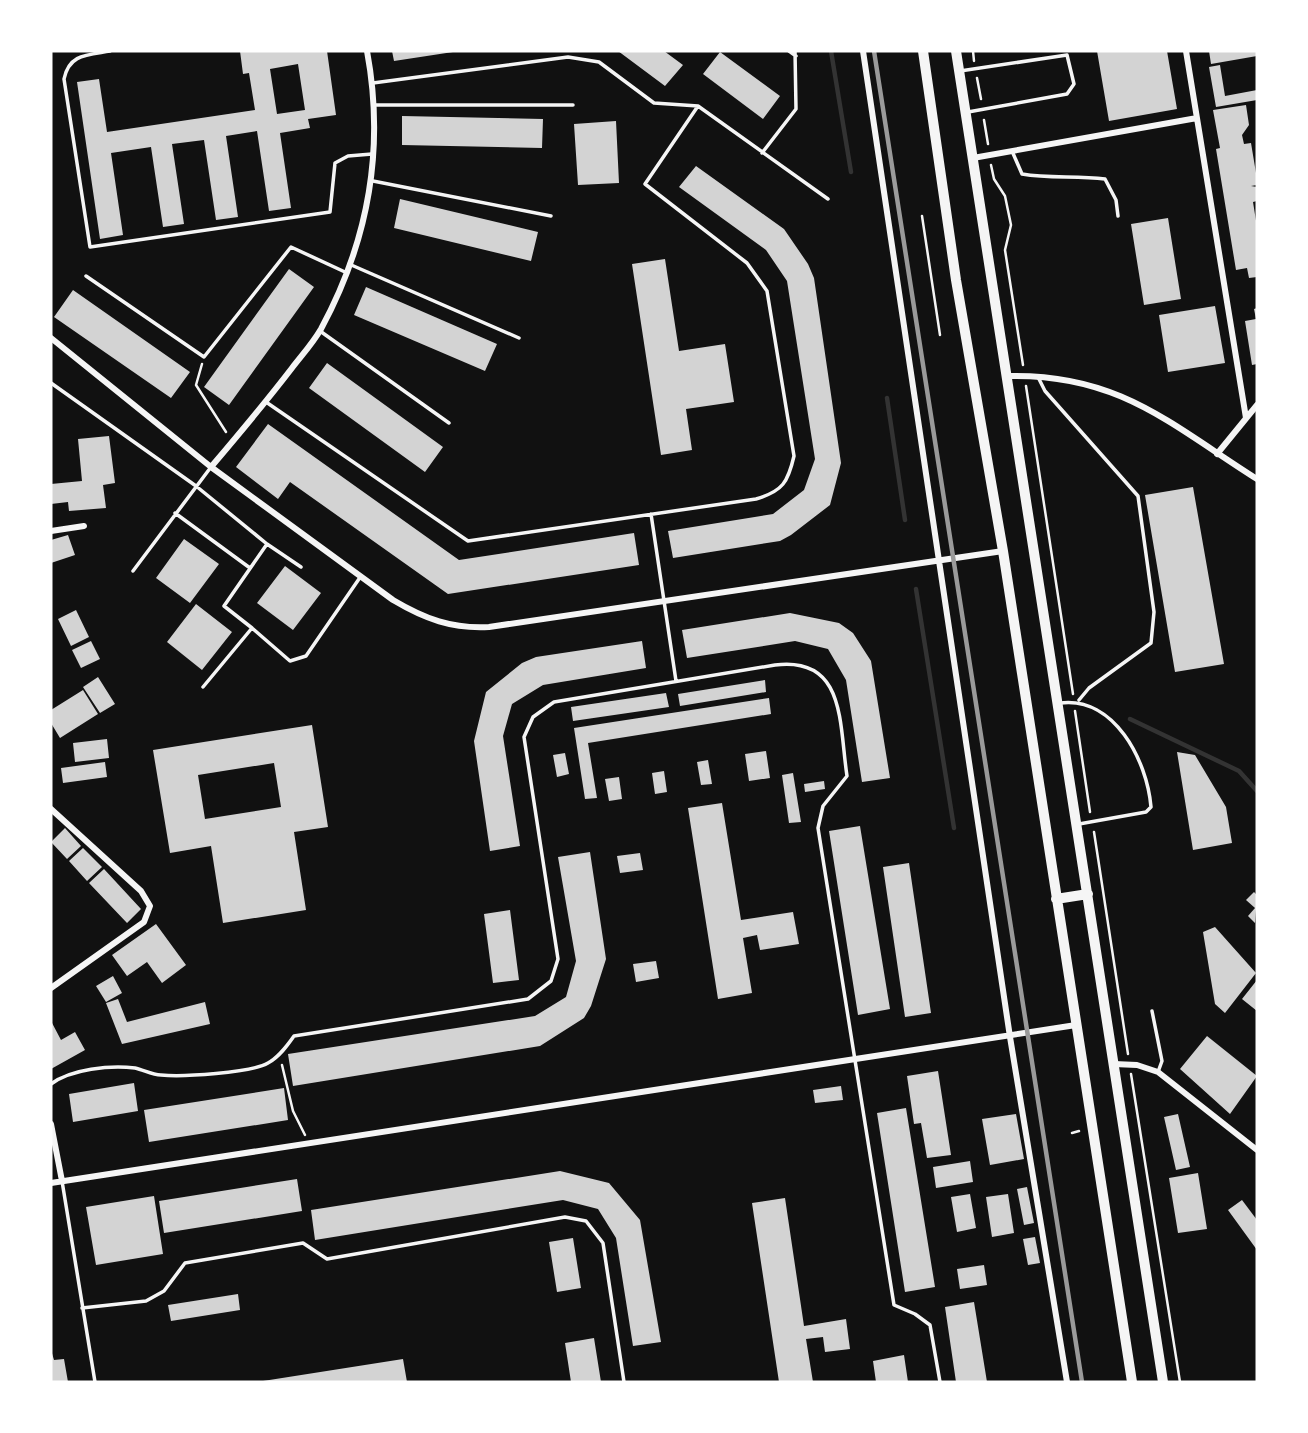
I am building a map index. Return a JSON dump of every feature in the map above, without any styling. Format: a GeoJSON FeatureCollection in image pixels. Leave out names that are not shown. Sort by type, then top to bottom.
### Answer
{"type":"FeatureCollection","features":[{"type":"Feature","properties":{"kind":"highway"},"geometry":{"type":"LineString","coordinates":[[923,51],[956,280],[1003,551],[1098,1179],[1132,1382]]}},
{"type":"Feature","properties":{"kind":"highway"},"geometry":{"type":"LineString","coordinates":[[956,51],[1163,1382]]}},
{"type":"Feature","properties":{"kind":"highway"},"geometry":{"type":"LineString","coordinates":[[1056,899],[1088,894]]}},
{"type":"Feature","properties":{"kind":"street"},"geometry":{"type":"LineString","coordinates":[[211,467],[267,402],[320,331],[349,264],[373,181],[376,105],[368,51]]}},
{"type":"Feature","properties":{"kind":"street"},"geometry":{"type":"LineString","coordinates":[[863,51],[1010,1037],[1067,1382]]}},
{"type":"Feature","properties":{"kind":"street"},"geometry":{"type":"LineString","coordinates":[[1186,51],[1246,418]]}},
{"type":"Feature","properties":{"kind":"street"},"geometry":{"type":"LineString","coordinates":[[973,158],[1197,118]]}},
{"type":"Feature","properties":{"kind":"street"},"geometry":{"type":"LineString","coordinates":[[51,338],[211,467],[361,576],[426,619],[464,628],[489,627],[664,599],[1003,551]]}},
{"type":"Feature","properties":{"kind":"street"},"geometry":{"type":"LineString","coordinates":[[1007,376],[1038,376],[1092,386],[1124,396],[1165,418],[1257,479]]}},
{"type":"Feature","properties":{"kind":"street"},"geometry":{"type":"LineString","coordinates":[[1217,454],[1257,405]]}},
{"type":"Feature","properties":{"kind":"street"},"geometry":{"type":"LineString","coordinates":[[51,531],[84,526]]}},
{"type":"Feature","properties":{"kind":"street"},"geometry":{"type":"LineString","coordinates":[[51,809],[141,891],[150,906],[144,922],[51,989]]}},
{"type":"Feature","properties":{"kind":"street"},"geometry":{"type":"LineString","coordinates":[[51,1183],[1076,1025]]}},
{"type":"Feature","properties":{"kind":"street"},"geometry":{"type":"LineString","coordinates":[[1114,1064],[1157,1072],[1257,1150]]}},
{"type":"Feature","properties":{"kind":"street"},"geometry":{"type":"LineString","coordinates":[[51,1124],[62,1181]]}},
{"type":"Feature","properties":{"kind":"lane"},"geometry":{"type":"LineString","coordinates":[[110,51],[78,56],[67,65],[64,79],[90,247],[330,212],[335,163],[348,156],[374,154]]}},
{"type":"Feature","properties":{"kind":"lane"},"geometry":{"type":"LineString","coordinates":[[762,153],[796,109],[796,53],[789,51]]}},
{"type":"Feature","properties":{"kind":"lane"},"geometry":{"type":"LineString","coordinates":[[959,71],[1067,55],[1073,71],[1074,84],[1067,93],[966,113]]}},
{"type":"Feature","properties":{"kind":"lane"},"geometry":{"type":"LineString","coordinates":[[373,83],[568,57],[599,62],[654,103],[698,106],[828,199]]}},
{"type":"Feature","properties":{"kind":"lane"},"geometry":{"type":"LineString","coordinates":[[376,105],[573,105]]}},
{"type":"Feature","properties":{"kind":"lane"},"geometry":{"type":"LineString","coordinates":[[267,402],[468,541],[765,496],[789,480],[794,456],[767,291],[747,263],[645,184],[698,106]]}},
{"type":"Feature","properties":{"kind":"lane"},"geometry":{"type":"LineString","coordinates":[[1012,151],[1022,174],[1045,178],[1105,178],[1116,200],[1118,216]]}},
{"type":"Feature","properties":{"kind":"lane"},"geometry":{"type":"LineString","coordinates":[[373,181],[551,216]]}},
{"type":"Feature","properties":{"kind":"lane"},"geometry":{"type":"LineString","coordinates":[[86,276],[204,358],[291,247],[345,272]]}},
{"type":"Feature","properties":{"kind":"lane"},"geometry":{"type":"LineString","coordinates":[[349,264],[519,338]]}},
{"type":"Feature","properties":{"kind":"lane"},"geometry":{"type":"LineString","coordinates":[[320,331],[449,423]]}},
{"type":"Feature","properties":{"kind":"lane"},"geometry":{"type":"LineString","coordinates":[[1038,376],[1045,391],[1138,496],[1154,612],[1151,643],[1089,688],[1077,701]]}},
{"type":"Feature","properties":{"kind":"lane"},"geometry":{"type":"LineString","coordinates":[[51,383],[195,486],[267,544],[301,567]]}},
{"type":"Feature","properties":{"kind":"lane"},"geometry":{"type":"LineString","coordinates":[[133,571],[211,467]]}},
{"type":"Feature","properties":{"kind":"lane"},"geometry":{"type":"LineString","coordinates":[[175,513],[250,568]]}},
{"type":"Feature","properties":{"kind":"lane"},"geometry":{"type":"LineString","coordinates":[[651,514],[676,681]]}},
{"type":"Feature","properties":{"kind":"lane"},"geometry":{"type":"LineString","coordinates":[[267,544],[224,606],[290,661],[306,656],[361,576]]}},
{"type":"Feature","properties":{"kind":"lane"},"geometry":{"type":"LineString","coordinates":[[203,687],[252,628]]}},
{"type":"Feature","properties":{"kind":"lane"},"geometry":{"type":"LineString","coordinates":[[51,1084],[78,1073],[113,1068],[136,1068],[157,1075],[188,1076],[266,1065],[278,1056],[295,1036],[528,999],[551,981],[558,959],[524,737],[533,718],[554,702],[676,681],[792,663],[821,672],[834,696],[847,776],[822,806],[818,828],[894,1306],[915,1314],[930,1325],[940,1382]]}},
{"type":"Feature","properties":{"kind":"lane"},"geometry":{"type":"LineString","coordinates":[[1059,703],[1077,701],[1110,718],[1137,753],[1149,782],[1151,807],[1146,812],[1077,824]]}},
{"type":"Feature","properties":{"kind":"lane"},"geometry":{"type":"LineString","coordinates":[[1152,1011],[1162,1061],[1157,1072]]}},
{"type":"Feature","properties":{"kind":"lane"},"geometry":{"type":"LineString","coordinates":[[62,1181],[95,1382]]}},
{"type":"Feature","properties":{"kind":"lane"},"geometry":{"type":"LineString","coordinates":[[82,1308],[146,1301],[164,1291],[185,1263],[303,1243],[327,1259],[565,1216],[586,1221],[603,1243],[624,1382]]}},
{"type":"Feature","properties":{"kind":"path"},"geometry":{"type":"LineString","coordinates":[[989,155],[994,179],[1005,196],[1011,225],[1005,250],[1007,271],[1077,701],[1092,821],[1180,1382]]}},
{"type":"Feature","properties":{"kind":"path"},"geometry":{"type":"LineString","coordinates":[[922,216],[940,335]]}},
{"type":"Feature","properties":{"kind":"path"},"geometry":{"type":"LineString","coordinates":[[933,283],[940,282]]}},
{"type":"Feature","properties":{"kind":"path"},"geometry":{"type":"LineString","coordinates":[[204,358],[196,385],[232,442]]}},
{"type":"Feature","properties":{"kind":"path"},"geometry":{"type":"LineString","coordinates":[[278,1056],[286,1074],[293,1111],[310,1143]]}},
{"type":"Feature","properties":{"kind":"building"},"geometry":{"type":"Polygon","coordinates":[[[240,51],[327,51],[336,115],[308,119],[310,128],[280,133],[291,208],[269,211],[257,131],[226,136],[238,217],[216,220],[204,140],[172,144],[184,224],[163,227],[151,147],[111,153],[123,235],[100,239],[77,82],[99,79],[107,132],[255,110],[249,73],[243,74],[240,51]],[[298,64],[270,69],[277,114],[305,110],[298,64]]]}},
{"type":"Feature","properties":{"kind":"building"},"geometry":{"type":"Polygon","coordinates":[[[392,51],[453,51],[453,52],[394,61],[392,51]]]}},
{"type":"Feature","properties":{"kind":"building"},"geometry":{"type":"Polygon","coordinates":[[[618,51],[664,51],[683,65],[665,86],[618,51]]]}},
{"type":"Feature","properties":{"kind":"building"},"geometry":{"type":"Polygon","coordinates":[[[1097,51],[1167,51],[1177,109],[1109,121],[1097,51]]]}},
{"type":"Feature","properties":{"kind":"building"},"geometry":{"type":"Polygon","coordinates":[[[1209,51],[1257,51],[1257,56],[1211,64],[1209,51]]]}},
{"type":"Feature","properties":{"kind":"building"},"geometry":{"type":"Polygon","coordinates":[[[720,52],[780,96],[763,119],[703,74],[720,52]]]}},
{"type":"Feature","properties":{"kind":"building"},"geometry":{"type":"Polygon","coordinates":[[[1220,65],[1225,96],[1257,90],[1257,100],[1216,107],[1209,67],[1220,65]]]}},
{"type":"Feature","properties":{"kind":"building"},"geometry":{"type":"Polygon","coordinates":[[[1246,105],[1249,125],[1242,135],[1244,144],[1251,143],[1257,179],[1257,185],[1251,186],[1257,187],[1257,201],[1253,202],[1257,227],[1257,277],[1249,278],[1247,268],[1236,270],[1216,149],[1220,148],[1213,110],[1246,105]]]}},
{"type":"Feature","properties":{"kind":"building"},"geometry":{"type":"Polygon","coordinates":[[[402,116],[543,119],[542,148],[402,145],[402,116]]]}},
{"type":"Feature","properties":{"kind":"building"},"geometry":{"type":"Polygon","coordinates":[[[616,121],[619,183],[578,185],[574,124],[616,121]]]}},
{"type":"Feature","properties":{"kind":"building"},"geometry":{"type":"Polygon","coordinates":[[[696,166],[784,229],[808,264],[814,278],[841,463],[830,505],[791,535],[780,541],[673,558],[668,531],[773,514],[804,490],[815,459],[787,281],[766,250],[679,187],[696,166]]]}},
{"type":"Feature","properties":{"kind":"building"},"geometry":{"type":"Polygon","coordinates":[[[400,199],[538,232],[531,261],[394,228],[400,199]]]}},
{"type":"Feature","properties":{"kind":"building"},"geometry":{"type":"Polygon","coordinates":[[[1168,218],[1181,299],[1144,305],[1131,224],[1168,218]]]}},
{"type":"Feature","properties":{"kind":"building"},"geometry":{"type":"Polygon","coordinates":[[[665,259],[679,351],[725,344],[734,402],[686,409],[692,450],[661,455],[632,264],[665,259]]]}},
{"type":"Feature","properties":{"kind":"building"},"geometry":{"type":"Polygon","coordinates":[[[289,269],[314,287],[229,405],[204,387],[289,269]]]}},
{"type":"Feature","properties":{"kind":"building"},"geometry":{"type":"Polygon","coordinates":[[[366,287],[497,344],[485,371],[354,315],[366,287]]]}},
{"type":"Feature","properties":{"kind":"building"},"geometry":{"type":"Polygon","coordinates":[[[73,290],[190,372],[171,398],[54,317],[73,290]]]}},
{"type":"Feature","properties":{"kind":"building"},"geometry":{"type":"Polygon","coordinates":[[[1215,306],[1225,363],[1168,372],[1159,315],[1215,306]]]}},
{"type":"Feature","properties":{"kind":"building"},"geometry":{"type":"Polygon","coordinates":[[[1257,308],[1257,364],[1252,365],[1245,321],[1256,319],[1254,309],[1257,308]]]}},
{"type":"Feature","properties":{"kind":"building"},"geometry":{"type":"Polygon","coordinates":[[[327,363],[443,447],[425,472],[309,388],[327,363]]]}},
{"type":"Feature","properties":{"kind":"building"},"geometry":{"type":"Polygon","coordinates":[[[268,424],[459,560],[634,533],[639,565],[448,594],[290,482],[278,499],[236,467],[268,424]]]}},
{"type":"Feature","properties":{"kind":"building"},"geometry":{"type":"Polygon","coordinates":[[[109,436],[115,483],[103,485],[106,508],[69,511],[68,502],[51,504],[51,484],[82,481],[78,439],[109,436]]]}},
{"type":"Feature","properties":{"kind":"building"},"geometry":{"type":"Polygon","coordinates":[[[1193,487],[1224,664],[1175,672],[1145,495],[1193,487]]]}},
{"type":"Feature","properties":{"kind":"building"},"geometry":{"type":"Polygon","coordinates":[[[68,535],[75,555],[51,563],[51,540],[68,535]]]}},
{"type":"Feature","properties":{"kind":"building"},"geometry":{"type":"Polygon","coordinates":[[[184,539],[219,564],[190,603],[156,578],[184,539]]]}},
{"type":"Feature","properties":{"kind":"building"},"geometry":{"type":"Polygon","coordinates":[[[285,566],[321,593],[293,630],[257,603],[285,566]]]}},
{"type":"Feature","properties":{"kind":"building"},"geometry":{"type":"Polygon","coordinates":[[[196,604],[232,632],[202,670],[167,642],[196,604]]]}},
{"type":"Feature","properties":{"kind":"building"},"geometry":{"type":"Polygon","coordinates":[[[76,610],[89,637],[71,646],[58,619],[76,610]]]}},
{"type":"Feature","properties":{"kind":"building"},"geometry":{"type":"Polygon","coordinates":[[[790,613],[839,623],[853,633],[871,661],[890,778],[862,782],[846,680],[828,649],[795,641],[687,658],[682,630],[790,613]]]}},
{"type":"Feature","properties":{"kind":"building"},"geometry":{"type":"Polygon","coordinates":[[[91,641],[100,659],[81,668],[72,650],[91,641]]]}},
{"type":"Feature","properties":{"kind":"building"},"geometry":{"type":"Polygon","coordinates":[[[642,641],[646,668],[543,685],[512,704],[503,736],[520,846],[490,851],[474,741],[486,692],[522,663],[536,657],[642,641]]]}},
{"type":"Feature","properties":{"kind":"building"},"geometry":{"type":"Polygon","coordinates":[[[98,677],[115,704],[100,713],[83,687],[98,677]]]}},
{"type":"Feature","properties":{"kind":"building"},"geometry":{"type":"Polygon","coordinates":[[[765,680],[766,692],[680,706],[678,694],[765,680]]]}},
{"type":"Feature","properties":{"kind":"building"},"geometry":{"type":"Polygon","coordinates":[[[83,690],[98,714],[60,738],[51,723],[51,710],[83,690]]]}},
{"type":"Feature","properties":{"kind":"building"},"geometry":{"type":"Polygon","coordinates":[[[666,693],[669,707],[573,721],[571,707],[666,693]]]}},
{"type":"Feature","properties":{"kind":"building"},"geometry":{"type":"Polygon","coordinates":[[[769,698],[771,714],[588,743],[597,798],[585,799],[574,728],[769,698]]]}},
{"type":"Feature","properties":{"kind":"building"},"geometry":{"type":"Polygon","coordinates":[[[312,725],[328,827],[294,832],[306,910],[223,923],[211,846],[170,853],[153,750],[312,725]],[[274,763],[198,775],[205,819],[281,807],[274,763]]]}},
{"type":"Feature","properties":{"kind":"building"},"geometry":{"type":"Polygon","coordinates":[[[107,739],[109,758],[75,762],[73,743],[107,739]]]}},
{"type":"Feature","properties":{"kind":"building"},"geometry":{"type":"Polygon","coordinates":[[[766,751],[770,778],[749,781],[745,754],[766,751]]]}},
{"type":"Feature","properties":{"kind":"building"},"geometry":{"type":"Polygon","coordinates":[[[1177,752],[1195,755],[1226,807],[1232,843],[1193,850],[1177,752]]]}},
{"type":"Feature","properties":{"kind":"building"},"geometry":{"type":"Polygon","coordinates":[[[565,753],[569,774],[557,777],[553,755],[565,753]]]}},
{"type":"Feature","properties":{"kind":"building"},"geometry":{"type":"Polygon","coordinates":[[[708,760],[712,784],[701,785],[697,762],[708,760]]]}},
{"type":"Feature","properties":{"kind":"building"},"geometry":{"type":"Polygon","coordinates":[[[105,762],[107,777],[63,783],[61,768],[105,762]]]}},
{"type":"Feature","properties":{"kind":"building"},"geometry":{"type":"Polygon","coordinates":[[[664,771],[667,792],[655,794],[652,773],[664,771]]]}},
{"type":"Feature","properties":{"kind":"building"},"geometry":{"type":"Polygon","coordinates":[[[793,773],[801,822],[789,823],[782,775],[793,773]]]}},
{"type":"Feature","properties":{"kind":"building"},"geometry":{"type":"Polygon","coordinates":[[[619,777],[622,799],[609,801],[605,779],[619,777]]]}},
{"type":"Feature","properties":{"kind":"building"},"geometry":{"type":"Polygon","coordinates":[[[824,781],[825,789],[805,792],[804,784],[824,781]]]}},
{"type":"Feature","properties":{"kind":"building"},"geometry":{"type":"Polygon","coordinates":[[[722,803],[741,920],[793,912],[799,944],[760,950],[757,935],[743,938],[752,993],[718,999],[688,808],[722,803]]]}},
{"type":"Feature","properties":{"kind":"building"},"geometry":{"type":"Polygon","coordinates":[[[860,826],[890,1009],[858,1015],[829,831],[860,826]]]}},
{"type":"Feature","properties":{"kind":"building"},"geometry":{"type":"Polygon","coordinates":[[[65,828],[81,846],[67,859],[51,842],[65,828]]]}},
{"type":"Feature","properties":{"kind":"building"},"geometry":{"type":"Polygon","coordinates":[[[83,848],[102,867],[87,881],[69,861],[83,848]]]}},
{"type":"Feature","properties":{"kind":"building"},"geometry":{"type":"Polygon","coordinates":[[[590,852],[606,959],[591,1006],[584,1018],[540,1046],[293,1086],[288,1054],[535,1016],[566,997],[576,961],[558,857],[590,852]]]}},
{"type":"Feature","properties":{"kind":"building"},"geometry":{"type":"Polygon","coordinates":[[[640,853],[643,870],[620,873],[617,856],[640,853]]]}},
{"type":"Feature","properties":{"kind":"building"},"geometry":{"type":"Polygon","coordinates":[[[909,863],[931,1013],[905,1017],[883,867],[909,863]]]}},
{"type":"Feature","properties":{"kind":"building"},"geometry":{"type":"Polygon","coordinates":[[[104,869],[141,909],[127,923],[89,883],[104,869]]]}},
{"type":"Feature","properties":{"kind":"building"},"geometry":{"type":"Polygon","coordinates":[[[1254,892],[1257,895],[1255,923],[1248,916],[1255,908],[1246,900],[1254,892]]]}},
{"type":"Feature","properties":{"kind":"building"},"geometry":{"type":"Polygon","coordinates":[[[510,910],[519,980],[493,983],[484,914],[510,910]]]}},
{"type":"Feature","properties":{"kind":"building"},"geometry":{"type":"Polygon","coordinates":[[[156,924],[186,965],[162,983],[147,962],[127,976],[112,955],[156,924]]]}},
{"type":"Feature","properties":{"kind":"building"},"geometry":{"type":"Polygon","coordinates":[[[1215,927],[1256,973],[1225,1013],[1215,1004],[1203,932],[1215,927]]]}},
{"type":"Feature","properties":{"kind":"building"},"geometry":{"type":"Polygon","coordinates":[[[656,961],[659,978],[636,982],[633,964],[656,961]]]}},
{"type":"Feature","properties":{"kind":"building"},"geometry":{"type":"Polygon","coordinates":[[[113,976],[122,993],[106,1002],[96,986],[113,976]]]}},
{"type":"Feature","properties":{"kind":"building"},"geometry":{"type":"Polygon","coordinates":[[[1257,980],[1257,1011],[1242,999],[1257,980]]]}},
{"type":"Feature","properties":{"kind":"building"},"geometry":{"type":"Polygon","coordinates":[[[118,999],[127,1022],[205,1002],[210,1024],[122,1044],[106,1003],[118,999]]]}},
{"type":"Feature","properties":{"kind":"building"},"geometry":{"type":"Polygon","coordinates":[[[51,1021],[61,1040],[75,1032],[85,1050],[51,1069],[51,1021]]]}},
{"type":"Feature","properties":{"kind":"building"},"geometry":{"type":"Polygon","coordinates":[[[1207,1036],[1257,1076],[1230,1114],[1180,1069],[1207,1036]]]}},
{"type":"Feature","properties":{"kind":"building"},"geometry":{"type":"Polygon","coordinates":[[[938,1071],[951,1155],[927,1158],[921,1123],[914,1124],[907,1076],[938,1071]]]}},
{"type":"Feature","properties":{"kind":"building"},"geometry":{"type":"Polygon","coordinates":[[[134,1083],[138,1111],[73,1122],[69,1094],[134,1083]]]}},
{"type":"Feature","properties":{"kind":"building"},"geometry":{"type":"Polygon","coordinates":[[[841,1086],[843,1100],[815,1103],[813,1090],[841,1086]]]}},
{"type":"Feature","properties":{"kind":"building"},"geometry":{"type":"Polygon","coordinates":[[[284,1088],[288,1120],[149,1142],[144,1110],[284,1088]]]}},
{"type":"Feature","properties":{"kind":"building"},"geometry":{"type":"Polygon","coordinates":[[[906,1108],[935,1287],[905,1292],[877,1113],[906,1108]]]}},
{"type":"Feature","properties":{"kind":"building"},"geometry":{"type":"Polygon","coordinates":[[[1016,1114],[1024,1159],[990,1165],[982,1119],[1016,1114]]]}},
{"type":"Feature","properties":{"kind":"building"},"geometry":{"type":"Polygon","coordinates":[[[1178,1114],[1190,1167],[1176,1170],[1164,1117],[1178,1114]]]}},
{"type":"Feature","properties":{"kind":"building"},"geometry":{"type":"Polygon","coordinates":[[[970,1161],[973,1182],[936,1188],[933,1167],[970,1161]]]}},
{"type":"Feature","properties":{"kind":"building"},"geometry":{"type":"Polygon","coordinates":[[[560,1171],[609,1183],[640,1220],[661,1342],[633,1346],[616,1238],[598,1209],[563,1200],[315,1240],[311,1210],[560,1171]]]}},
{"type":"Feature","properties":{"kind":"building"},"geometry":{"type":"Polygon","coordinates":[[[1198,1173],[1207,1229],[1178,1233],[1169,1178],[1198,1173]]]}},
{"type":"Feature","properties":{"kind":"building"},"geometry":{"type":"Polygon","coordinates":[[[297,1179],[302,1211],[164,1233],[159,1201],[297,1179]]]}},
{"type":"Feature","properties":{"kind":"building"},"geometry":{"type":"Polygon","coordinates":[[[1027,1187],[1034,1223],[1024,1225],[1017,1189],[1027,1187]]]}},
{"type":"Feature","properties":{"kind":"building"},"geometry":{"type":"Polygon","coordinates":[[[970,1194],[976,1228],[957,1232],[951,1197],[970,1194]]]}},
{"type":"Feature","properties":{"kind":"building"},"geometry":{"type":"Polygon","coordinates":[[[1008,1194],[1014,1233],[992,1237],[986,1197],[1008,1194]]]}},
{"type":"Feature","properties":{"kind":"building"},"geometry":{"type":"Polygon","coordinates":[[[154,1196],[163,1254],[96,1265],[86,1207],[154,1196]]]}},
{"type":"Feature","properties":{"kind":"building"},"geometry":{"type":"Polygon","coordinates":[[[785,1198],[804,1326],[846,1319],[850,1349],[825,1352],[823,1337],[806,1339],[813,1382],[779,1382],[752,1203],[785,1198]]]}},
{"type":"Feature","properties":{"kind":"building"},"geometry":{"type":"Polygon","coordinates":[[[1242,1200],[1257,1220],[1257,1250],[1228,1210],[1242,1200]]]}},
{"type":"Feature","properties":{"kind":"building"},"geometry":{"type":"Polygon","coordinates":[[[1035,1237],[1040,1263],[1028,1265],[1023,1239],[1035,1237]]]}},
{"type":"Feature","properties":{"kind":"building"},"geometry":{"type":"Polygon","coordinates":[[[573,1238],[581,1288],[557,1292],[549,1242],[573,1238]]]}},
{"type":"Feature","properties":{"kind":"building"},"geometry":{"type":"Polygon","coordinates":[[[984,1265],[987,1285],[960,1289],[957,1269],[984,1265]]]}},
{"type":"Feature","properties":{"kind":"building"},"geometry":{"type":"Polygon","coordinates":[[[238,1294],[240,1310],[171,1321],[168,1305],[238,1294]]]}},
{"type":"Feature","properties":{"kind":"building"},"geometry":{"type":"Polygon","coordinates":[[[974,1302],[987,1382],[956,1382],[945,1307],[974,1302]]]}},
{"type":"Feature","properties":{"kind":"building"},"geometry":{"type":"Polygon","coordinates":[[[594,1338],[601,1382],[571,1382],[565,1343],[594,1338]]]}},
{"type":"Feature","properties":{"kind":"building"},"geometry":{"type":"Polygon","coordinates":[[[51,1350],[54,1360],[64,1359],[68,1382],[51,1382],[51,1350]]]}},
{"type":"Feature","properties":{"kind":"building"},"geometry":{"type":"Polygon","coordinates":[[[904,1355],[908,1382],[876,1382],[873,1361],[904,1355]]]}},
{"type":"Feature","properties":{"kind":"building"},"geometry":{"type":"Polygon","coordinates":[[[403,1359],[407,1382],[263,1382],[263,1381],[403,1359]]]}},
{"type":"Feature","properties":{"kind":"waterway"},"geometry":{"type":"LineString","coordinates":[[831,51],[851,172]]}},
{"type":"Feature","properties":{"kind":"waterway"},"geometry":{"type":"LineString","coordinates":[[887,398],[905,520]]}},
{"type":"Feature","properties":{"kind":"waterway"},"geometry":{"type":"LineString","coordinates":[[916,589],[954,828]]}},
{"type":"Feature","properties":{"kind":"waterway"},"geometry":{"type":"LineString","coordinates":[[1130,719],[1239,771],[1257,791]]}},
{"type":"Feature","properties":{"kind":"railway"},"geometry":{"type":"LineString","coordinates":[[874,51],[1082,1382]]}}]}
